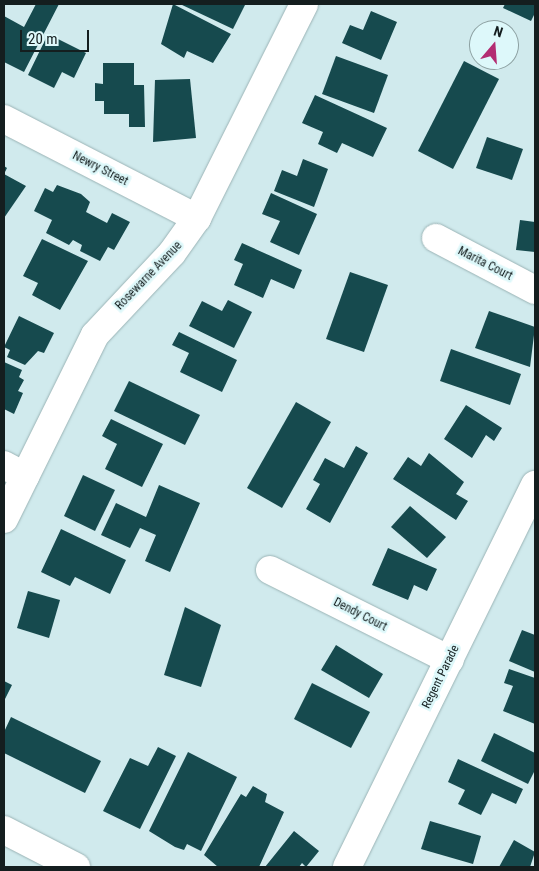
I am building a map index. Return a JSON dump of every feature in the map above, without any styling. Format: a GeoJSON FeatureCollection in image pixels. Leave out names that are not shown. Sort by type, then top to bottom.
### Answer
{"type":"FeatureCollection","features":[{"type":"Feature","properties":{"kind":"street","name":"Rosewarne Avenue"},"geometry":{"type":"LineString","coordinates":[[4,520],[15,471],[95,335],[172,253],[197,218],[304,4]]}},
{"type":"Feature","properties":{"kind":"street","name":"Newry Street"},"geometry":{"type":"LineString","coordinates":[[4,119],[197,218]]}},
{"type":"Feature","properties":{"kind":"street","name":"Marita Court"},"geometry":{"type":"LineString","coordinates":[[436,238],[535,290]]}},
{"type":"Feature","properties":{"kind":"street","name":"Regent Parade"},"geometry":{"type":"LineString","coordinates":[[347,867],[535,486]]}},
{"type":"Feature","properties":{"kind":"street","name":"Dendy Court"},"geometry":{"type":"LineString","coordinates":[[270,570],[450,660]]}},
{"type":"Feature","properties":{"kind":"street"},"geometry":{"type":"LineString","coordinates":[[4,830],[76,867]]}},
{"type":"Feature","properties":{"kind":"building"},"geometry":{"type":"Polygon","coordinates":[[[36,4],[59,4],[24,72],[4,62],[4,16],[24,27],[36,4]]]}},
{"type":"Feature","properties":{"kind":"building"},"geometry":{"type":"Polygon","coordinates":[[[173,4],[231,34],[213,63],[187,51],[184,58],[161,44],[173,4]]]}},
{"type":"Feature","properties":{"kind":"building"},"geometry":{"type":"Polygon","coordinates":[[[180,4],[243,4],[245,5],[233,29],[180,4]]]}},
{"type":"Feature","properties":{"kind":"building"},"geometry":{"type":"Polygon","coordinates":[[[505,4],[535,4],[535,13],[531,21],[503,8],[505,4]]]}},
{"type":"Feature","properties":{"kind":"building"},"geometry":{"type":"Polygon","coordinates":[[[371,11],[397,22],[381,60],[342,43],[350,25],[363,30],[371,11]]]}},
{"type":"Feature","properties":{"kind":"building"},"geometry":{"type":"Polygon","coordinates":[[[48,34],[86,53],[74,78],[62,72],[54,88],[28,75],[48,34]]]}},
{"type":"Feature","properties":{"kind":"building"},"geometry":{"type":"Polygon","coordinates":[[[336,56],[388,75],[374,113],[322,94],[336,56]]]}},
{"type":"Feature","properties":{"kind":"building"},"geometry":{"type":"Polygon","coordinates":[[[464,61],[469,64],[469,70],[482,70],[499,79],[453,169],[418,151],[464,61]]]}},
{"type":"Feature","properties":{"kind":"building"},"geometry":{"type":"Polygon","coordinates":[[[103,63],[134,63],[134,85],[144,85],[145,127],[129,127],[129,114],[104,114],[104,101],[95,101],[95,83],[103,84],[103,63]]]}},
{"type":"Feature","properties":{"kind":"building"},"geometry":{"type":"Polygon","coordinates":[[[190,79],[196,138],[153,142],[155,80],[190,79]]]}},
{"type":"Feature","properties":{"kind":"building"},"geometry":{"type":"Polygon","coordinates":[[[315,95],[387,128],[373,157],[342,143],[337,153],[318,144],[323,132],[302,123],[315,95]]]}},
{"type":"Feature","properties":{"kind":"building"},"geometry":{"type":"Polygon","coordinates":[[[487,137],[523,149],[512,180],[476,168],[487,137]]]}},
{"type":"Feature","properties":{"kind":"building"},"geometry":{"type":"Polygon","coordinates":[[[303,159],[328,169],[314,207],[274,191],[282,170],[297,176],[303,159]]]}},
{"type":"Feature","properties":{"kind":"building"},"geometry":{"type":"Polygon","coordinates":[[[4,174],[26,186],[4,218],[4,174]]]}},
{"type":"Feature","properties":{"kind":"building"},"geometry":{"type":"Polygon","coordinates":[[[57,185],[81,194],[90,202],[86,212],[107,223],[112,213],[130,222],[114,250],[108,247],[100,261],[80,251],[82,245],[73,240],[69,245],[46,233],[52,220],[34,211],[45,188],[53,192],[57,185]]]}},
{"type":"Feature","properties":{"kind":"building"},"geometry":{"type":"Polygon","coordinates":[[[271,193],[317,214],[299,255],[270,242],[280,221],[262,214],[271,193]]]}},
{"type":"Feature","properties":{"kind":"building"},"geometry":{"type":"Polygon","coordinates":[[[520,220],[535,222],[535,252],[516,250],[520,220]]]}},
{"type":"Feature","properties":{"kind":"building"},"geometry":{"type":"Polygon","coordinates":[[[42,239],[88,261],[60,310],[32,295],[38,283],[23,276],[42,239]]]}},
{"type":"Feature","properties":{"kind":"building"},"geometry":{"type":"Polygon","coordinates":[[[242,243],[302,270],[294,289],[271,279],[263,298],[234,285],[243,264],[234,260],[242,243]]]}},
{"type":"Feature","properties":{"kind":"building"},"geometry":{"type":"Polygon","coordinates":[[[350,272],[388,285],[364,352],[326,339],[350,272]]]}},
{"type":"Feature","properties":{"kind":"building"},"geometry":{"type":"Polygon","coordinates":[[[228,300],[252,312],[234,348],[189,326],[202,301],[222,311],[228,300]]]}},
{"type":"Feature","properties":{"kind":"building"},"geometry":{"type":"Polygon","coordinates":[[[489,311],[535,327],[530,367],[475,348],[489,311]]]}},
{"type":"Feature","properties":{"kind":"building"},"geometry":{"type":"Polygon","coordinates":[[[19,316],[54,333],[44,353],[38,351],[25,365],[7,357],[10,350],[4,347],[19,316]]]}},
{"type":"Feature","properties":{"kind":"building"},"geometry":{"type":"Polygon","coordinates":[[[179,332],[237,360],[222,392],[180,372],[189,353],[172,345],[179,332]]]}},
{"type":"Feature","properties":{"kind":"building"},"geometry":{"type":"Polygon","coordinates":[[[451,349],[521,374],[510,405],[440,381],[451,349]]]}},
{"type":"Feature","properties":{"kind":"building"},"geometry":{"type":"Polygon","coordinates":[[[4,362],[22,370],[19,377],[24,380],[18,391],[23,393],[14,414],[4,409],[4,362]]]}},
{"type":"Feature","properties":{"kind":"building"},"geometry":{"type":"Polygon","coordinates":[[[129,381],[200,415],[185,445],[114,411],[129,381]]]}},
{"type":"Feature","properties":{"kind":"building"},"geometry":{"type":"Polygon","coordinates":[[[296,402],[331,422],[282,508],[247,488],[296,402]]]}},
{"type":"Feature","properties":{"kind":"building"},"geometry":{"type":"Polygon","coordinates":[[[466,405],[502,428],[494,441],[486,435],[472,458],[444,439],[466,405]]]}},
{"type":"Feature","properties":{"kind":"building"},"geometry":{"type":"Polygon","coordinates":[[[111,419],[163,444],[142,487],[105,469],[117,444],[102,436],[111,419]]]}},
{"type":"Feature","properties":{"kind":"building"},"geometry":{"type":"Polygon","coordinates":[[[356,446],[368,453],[330,523],[306,509],[320,484],[313,480],[325,458],[344,468],[356,446]]]}},
{"type":"Feature","properties":{"kind":"building"},"geometry":{"type":"Polygon","coordinates":[[[429,453],[464,482],[456,494],[468,501],[456,520],[393,479],[408,457],[421,466],[429,453]]]}},
{"type":"Feature","properties":{"kind":"building"},"geometry":{"type":"Polygon","coordinates":[[[83,475],[115,490],[95,531],[64,516],[83,475]]]}},
{"type":"Feature","properties":{"kind":"building"},"geometry":{"type":"Polygon","coordinates":[[[159,485],[200,503],[170,572],[145,561],[156,535],[140,528],[130,548],[101,535],[116,503],[146,517],[159,485]]]}},
{"type":"Feature","properties":{"kind":"building"},"geometry":{"type":"Polygon","coordinates":[[[410,506],[446,537],[427,558],[391,527],[410,506]]]}},
{"type":"Feature","properties":{"kind":"building"},"geometry":{"type":"Polygon","coordinates":[[[61,529],[126,560],[110,594],[75,577],[70,586],[41,572],[61,529]]]}},
{"type":"Feature","properties":{"kind":"building"},"geometry":{"type":"Polygon","coordinates":[[[388,548],[437,569],[427,591],[414,585],[408,600],[372,585],[388,548]]]}},
{"type":"Feature","properties":{"kind":"building"},"geometry":{"type":"Polygon","coordinates":[[[28,591],[60,600],[49,638],[17,628],[28,591]]]}},
{"type":"Feature","properties":{"kind":"building"},"geometry":{"type":"Polygon","coordinates":[[[185,607],[221,625],[201,687],[164,675],[185,607]]]}},
{"type":"Feature","properties":{"kind":"building"},"geometry":{"type":"Polygon","coordinates":[[[522,630],[535,635],[535,672],[509,661],[522,630]]]}},
{"type":"Feature","properties":{"kind":"building"},"geometry":{"type":"Polygon","coordinates":[[[336,645],[383,674],[369,698],[321,670],[336,645]]]}},
{"type":"Feature","properties":{"kind":"building"},"geometry":{"type":"Polygon","coordinates":[[[509,669],[535,678],[535,724],[503,711],[513,686],[504,683],[509,669]]]}},
{"type":"Feature","properties":{"kind":"building"},"geometry":{"type":"Polygon","coordinates":[[[4,681],[12,685],[5,699],[4,723],[4,681]]]}},
{"type":"Feature","properties":{"kind":"building"},"geometry":{"type":"Polygon","coordinates":[[[312,683],[370,712],[351,748],[294,719],[312,683]]]}},
{"type":"Feature","properties":{"kind":"building"},"geometry":{"type":"Polygon","coordinates":[[[11,717],[101,761],[85,793],[4,753],[4,732],[11,717]]]}},
{"type":"Feature","properties":{"kind":"building"},"geometry":{"type":"Polygon","coordinates":[[[494,733],[535,753],[535,770],[528,784],[481,761],[494,733]]]}},
{"type":"Feature","properties":{"kind":"building"},"geometry":{"type":"Polygon","coordinates":[[[158,747],[176,756],[140,829],[103,811],[130,758],[148,766],[158,747]]]}},
{"type":"Feature","properties":{"kind":"building"},"geometry":{"type":"Polygon","coordinates":[[[188,752],[237,777],[201,851],[187,844],[184,850],[175,847],[149,831],[188,752]]]}},
{"type":"Feature","properties":{"kind":"building"},"geometry":{"type":"Polygon","coordinates":[[[458,759],[523,789],[516,804],[492,793],[481,815],[458,804],[465,790],[448,782],[458,759]]]}},
{"type":"Feature","properties":{"kind":"building"},"geometry":{"type":"Polygon","coordinates":[[[253,786],[267,794],[265,802],[284,812],[259,867],[218,867],[204,855],[241,794],[246,797],[253,786]]]}},
{"type":"Feature","properties":{"kind":"building"},"geometry":{"type":"Polygon","coordinates":[[[430,821],[481,836],[473,864],[421,849],[430,821]]]}},
{"type":"Feature","properties":{"kind":"building"},"geometry":{"type":"Polygon","coordinates":[[[294,831],[319,851],[306,867],[302,863],[299,867],[265,867],[294,831]]]}},
{"type":"Feature","properties":{"kind":"building"},"geometry":{"type":"Polygon","coordinates":[[[514,840],[535,852],[530,867],[499,867],[514,840]]]}}]}
